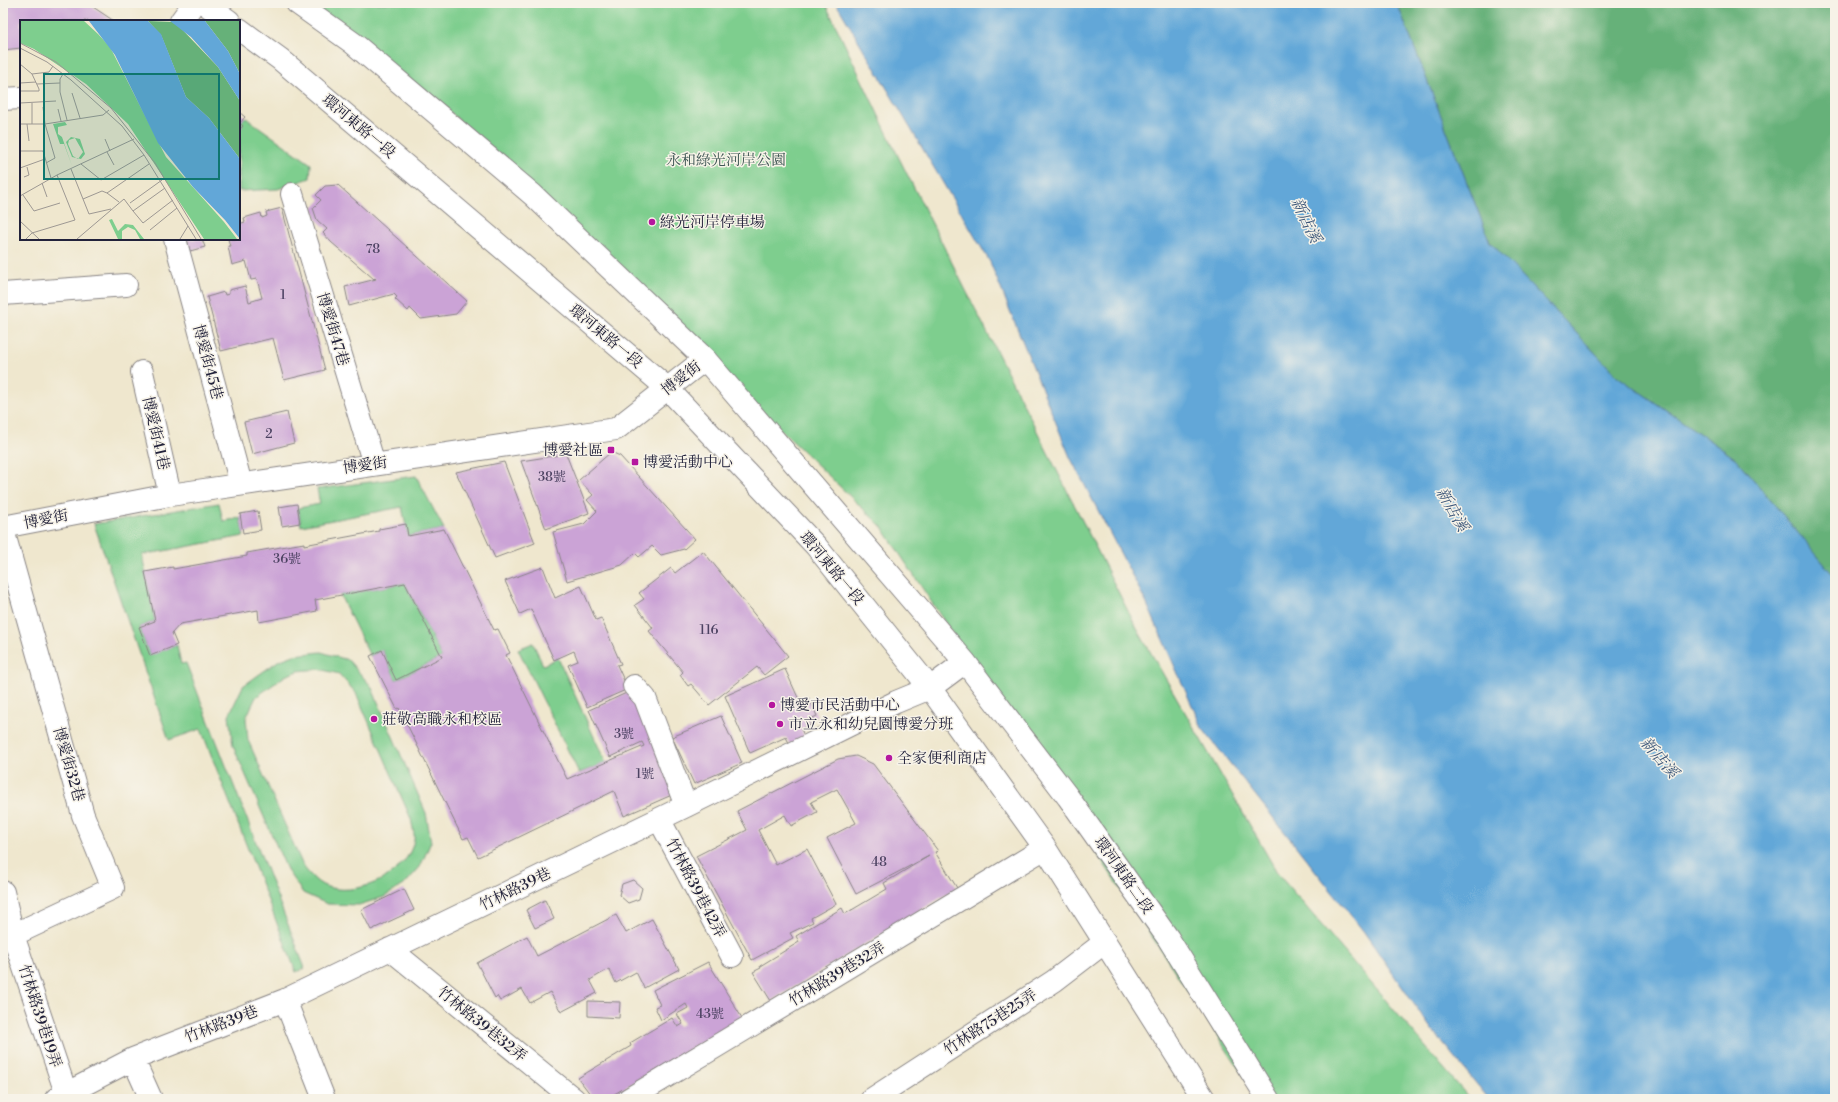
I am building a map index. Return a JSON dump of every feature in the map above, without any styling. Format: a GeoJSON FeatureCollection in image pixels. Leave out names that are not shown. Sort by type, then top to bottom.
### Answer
{"type":"FeatureCollection","features":[{"type":"Feature","properties":{"kind":"street"},"geometry":{"type":"LineString","coordinates":[[182,20],[194,3]]}},
{"type":"Feature","properties":{"kind":"street"},"geometry":{"type":"LineString","coordinates":[[204,3],[228,20]]}},
{"type":"Feature","properties":{"kind":"street"},"geometry":{"type":"LineString","coordinates":[[298,3],[352,43],[533,195],[705,359],[965,662]]}},
{"type":"Feature","properties":{"kind":"street","name":"環河東路一段"},"geometry":{"type":"LineString","coordinates":[[240,30],[280,59],[667,388],[816,546],[930,688]]}},
{"type":"Feature","properties":{"kind":"street"},"geometry":{"type":"LineString","coordinates":[[3,99],[20,98]]}},
{"type":"Feature","properties":{"kind":"street","name":"博愛街47巷"},"geometry":{"type":"LineString","coordinates":[[292,194],[374,464]]}},
{"type":"Feature","properties":{"kind":"street","name":"博愛街45巷"},"geometry":{"type":"LineString","coordinates":[[176,240],[241,484]]}},
{"type":"Feature","properties":{"kind":"street"},"geometry":{"type":"LineString","coordinates":[[3,294],[126,285]]}},
{"type":"Feature","properties":{"kind":"street","name":"博愛街"},"geometry":{"type":"LineString","coordinates":[[3,527],[170,495],[616,429],[705,359]]}},
{"type":"Feature","properties":{"kind":"street","name":"博愛街41巷"},"geometry":{"type":"LineString","coordinates":[[142,372],[170,495]]}},
{"type":"Feature","properties":{"kind":"street","name":"博愛街32巷"},"geometry":{"type":"LineString","coordinates":[[3,530],[84,815],[113,888],[13,935]]}},
{"type":"Feature","properties":{"kind":"street","name":"竹林路39巷"},"geometry":{"type":"LineString","coordinates":[[61,1096],[133,1059],[285,1000],[686,806],[896,702],[930,688],[965,662]]}},
{"type":"Feature","properties":{"kind":"street","name":"環河東路二段"},"geometry":{"type":"LineString","coordinates":[[965,662],[1068,797],[1168,938],[1265,1098]]}},
{"type":"Feature","properties":{"kind":"street"},"geometry":{"type":"LineString","coordinates":[[634,686],[645,698],[686,806]]}},
{"type":"Feature","properties":{"kind":"street"},"geometry":{"type":"LineString","coordinates":[[930,688],[1045,848],[1204,1099]]}},
{"type":"Feature","properties":{"kind":"street","name":"竹林路39巷42弄"},"geometry":{"type":"LineString","coordinates":[[659,819],[732,956]]}},
{"type":"Feature","properties":{"kind":"street","name":"竹林路39巷32弄"},"geometry":{"type":"LineString","coordinates":[[629,1099],[1045,848]]}},
{"type":"Feature","properties":{"kind":"street","name":"竹林路39巷19弄"},"geometry":{"type":"LineString","coordinates":[[3,894],[13,935],[61,1096]]}},
{"type":"Feature","properties":{"kind":"street","name":"竹林路75巷25弄"},"geometry":{"type":"LineString","coordinates":[[872,1099],[1054,981],[1105,942]]}},
{"type":"Feature","properties":{"kind":"street","name":"竹林路39巷32弄"},"geometry":{"type":"LineString","coordinates":[[390,949],[574,1099]]}},
{"type":"Feature","properties":{"kind":"street"},"geometry":{"type":"LineString","coordinates":[[285,1000],[324,1099]]}},
{"type":"Feature","properties":{"kind":"street"},"geometry":{"type":"LineString","coordinates":[[133,1059],[151,1099]]}},
{"type":"Feature","properties":{"kind":"green space","name":"永和綠光河岸公園"},"geometry":{"type":"Polygon","coordinates":[[[291,3],[825,3],[899,158],[1136,627],[1278,874],[1470,1099],[1259,1099],[882,527],[440,102],[291,3]]]}},
{"type":"Feature","properties":{"kind":"green space"},"geometry":{"type":"Polygon","coordinates":[[[1397,3],[1835,3],[1835,577],[1736,459],[1617,376],[1490,242],[1397,3]]]}},
{"type":"Feature","properties":{"kind":"green space"},"geometry":{"type":"Polygon","coordinates":[[[245,117],[311,164],[310,178],[278,189],[240,191],[240,129],[243,126],[240,123],[245,117]]]}},
{"type":"Feature","properties":{"kind":"green space"},"geometry":{"type":"Polygon","coordinates":[[[416,476],[444,529],[408,536],[402,507],[301,526],[298,508],[320,504],[317,489],[416,476]]]}},
{"type":"Feature","properties":{"kind":"green space"},"geometry":{"type":"Polygon","coordinates":[[[219,503],[223,521],[240,518],[244,536],[142,555],[155,621],[139,627],[150,655],[177,645],[181,664],[186,663],[305,968],[296,972],[201,729],[169,740],[94,524],[219,503]]]}},
{"type":"Feature","properties":{"kind":"green space"},"geometry":{"type":"Polygon","coordinates":[[[405,583],[442,657],[396,680],[382,650],[370,656],[340,595],[405,583]]]}},
{"type":"Feature","properties":{"kind":"green space"},"geometry":{"type":"Polygon","coordinates":[[[533,643],[543,665],[558,658],[606,763],[579,773],[518,649],[533,643]]]}},
{"type":"Feature","properties":{"kind":"green space"},"geometry":{"type":"Polygon","coordinates":[[[321,652],[348,660],[371,686],[426,813],[431,842],[420,867],[404,885],[384,897],[359,905],[327,904],[303,893],[288,872],[233,746],[229,715],[243,686],[278,661],[294,655],[321,652]],[[319,669],[298,671],[285,676],[256,697],[246,718],[248,740],[303,866],[312,877],[322,885],[331,888],[343,889],[369,885],[393,872],[403,863],[410,852],[414,840],[414,832],[411,819],[356,693],[339,674],[319,669]]]}},
{"type":"Feature","properties":{"kind":"water","name":"新店溪"},"geometry":{"type":"Polygon","coordinates":[[[836,3],[1397,3],[1490,242],[1617,376],[1736,459],[1835,577],[1835,1099],[1489,1099],[1432,1030],[1364,932],[1202,728],[1146,602],[1070,457],[990,262],[836,3]]]}},
{"type":"Feature","properties":{"kind":"building"},"geometry":{"type":"Polygon","coordinates":[[[3,3],[87,3],[112,20],[20,20],[20,48],[3,50],[3,3]]]}},
{"type":"Feature","properties":{"kind":"building"},"geometry":{"type":"Polygon","coordinates":[[[240,113],[245,117],[240,123],[240,113]]]}},
{"type":"Feature","properties":{"kind":"building"},"geometry":{"type":"Polygon","coordinates":[[[338,185],[467,301],[456,314],[421,319],[410,308],[408,311],[395,299],[397,297],[394,294],[349,306],[345,287],[376,279],[374,279],[331,242],[323,233],[327,229],[317,220],[313,208],[321,200],[316,195],[325,186],[338,185]]]}},
{"type":"Feature","properties":{"kind":"building"},"geometry":{"type":"Polygon","coordinates":[[[282,208],[325,370],[284,380],[273,338],[221,351],[207,297],[224,292],[225,295],[229,294],[229,290],[245,286],[249,302],[262,298],[257,279],[251,280],[246,261],[232,265],[228,246],[230,246],[228,240],[240,240],[240,224],[245,222],[244,218],[261,213],[262,218],[267,216],[266,212],[282,208]]]}},
{"type":"Feature","properties":{"kind":"building"},"geometry":{"type":"Polygon","coordinates":[[[187,240],[202,240],[205,247],[190,251],[187,240]]]}},
{"type":"Feature","properties":{"kind":"building"},"geometry":{"type":"Polygon","coordinates":[[[287,412],[294,443],[252,454],[244,422],[287,412]]]}},
{"type":"Feature","properties":{"kind":"building"},"geometry":{"type":"Polygon","coordinates":[[[611,452],[620,456],[695,539],[684,549],[661,555],[652,546],[639,557],[635,553],[622,565],[567,581],[553,532],[584,524],[597,511],[587,500],[593,495],[579,480],[611,452]]]}},
{"type":"Feature","properties":{"kind":"building"},"geometry":{"type":"Polygon","coordinates":[[[566,454],[589,513],[546,529],[521,461],[566,454]]]}},
{"type":"Feature","properties":{"kind":"building"},"geometry":{"type":"Polygon","coordinates":[[[504,462],[535,543],[495,558],[456,472],[504,462]]]}},
{"type":"Feature","properties":{"kind":"building"},"geometry":{"type":"Polygon","coordinates":[[[297,504],[300,523],[282,526],[279,507],[297,504]]]}},
{"type":"Feature","properties":{"kind":"building"},"geometry":{"type":"Polygon","coordinates":[[[258,511],[261,530],[243,533],[240,514],[258,511]]]}},
{"type":"Feature","properties":{"kind":"building"},"geometry":{"type":"Polygon","coordinates":[[[406,524],[408,536],[444,529],[494,630],[498,629],[510,653],[506,655],[567,779],[644,746],[642,742],[610,757],[589,710],[633,690],[674,794],[624,816],[614,791],[478,857],[468,837],[463,839],[399,708],[397,709],[370,656],[382,650],[396,680],[442,657],[405,583],[315,600],[317,611],[259,622],[258,610],[180,624],[172,633],[177,645],[150,656],[139,627],[155,621],[145,572],[173,567],[173,569],[247,556],[247,553],[304,543],[304,545],[379,531],[379,529],[406,524]]]}},
{"type":"Feature","properties":{"kind":"building"},"geometry":{"type":"Polygon","coordinates":[[[703,551],[788,656],[764,675],[757,667],[709,705],[691,684],[688,686],[680,675],[683,672],[649,631],[653,628],[635,605],[644,599],[639,593],[671,568],[675,573],[703,551]]]}},
{"type":"Feature","properties":{"kind":"building"},"geometry":{"type":"Polygon","coordinates":[[[543,567],[555,598],[581,586],[596,620],[601,618],[621,664],[617,665],[628,689],[587,707],[568,665],[578,661],[574,651],[554,660],[531,609],[520,614],[505,581],[543,567]]]}},
{"type":"Feature","properties":{"kind":"building"},"geometry":{"type":"Polygon","coordinates":[[[785,669],[800,702],[809,698],[817,716],[808,720],[811,725],[801,729],[805,738],[790,745],[786,737],[750,753],[725,696],[785,669]]]}},
{"type":"Feature","properties":{"kind":"building"},"geometry":{"type":"Polygon","coordinates":[[[721,716],[742,763],[694,784],[672,737],[721,716]]]}},
{"type":"Feature","properties":{"kind":"building"},"geometry":{"type":"Polygon","coordinates":[[[856,756],[873,764],[938,851],[935,852],[957,888],[771,1001],[753,972],[761,968],[760,966],[799,942],[796,936],[842,908],[845,914],[887,889],[884,883],[929,856],[856,894],[827,838],[856,823],[837,789],[811,802],[817,812],[791,826],[785,815],[758,830],[776,865],[807,849],[836,904],[811,918],[813,922],[790,933],[793,938],[752,960],[696,856],[747,830],[737,811],[838,759],[856,756]]]}},
{"type":"Feature","properties":{"kind":"building"},"geometry":{"type":"Polygon","coordinates":[[[633,880],[642,888],[639,899],[628,903],[619,895],[622,884],[633,880]]]}},
{"type":"Feature","properties":{"kind":"building"},"geometry":{"type":"Polygon","coordinates":[[[404,889],[414,910],[371,930],[361,910],[404,889]]]}},
{"type":"Feature","properties":{"kind":"building"},"geometry":{"type":"Polygon","coordinates":[[[545,900],[554,919],[535,928],[526,910],[545,900]]]}},
{"type":"Feature","properties":{"kind":"building"},"geometry":{"type":"Polygon","coordinates":[[[616,915],[626,933],[652,919],[679,969],[644,988],[636,972],[616,983],[609,969],[590,980],[597,993],[561,1012],[550,992],[530,1003],[522,989],[500,1001],[497,996],[495,998],[477,963],[527,936],[537,956],[616,915]]]}},
{"type":"Feature","properties":{"kind":"building"},"geometry":{"type":"Polygon","coordinates":[[[708,962],[742,1018],[606,1099],[594,1099],[578,1078],[631,1046],[630,1043],[672,1018],[678,1027],[683,1024],[677,1014],[688,1008],[686,1004],[661,1020],[655,1007],[660,1005],[653,990],[708,962]]]}},
{"type":"Feature","properties":{"kind":"building"},"geometry":{"type":"Polygon","coordinates":[[[588,1001],[620,1002],[619,1018],[588,1016],[588,1001]]]}},
{"type":"Feature","properties":{"kind":"place","name":"綠光河岸停車場"},"geometry":{"type":"Point","coordinates":[652,222]}},
{"type":"Feature","properties":{"kind":"place","name":"博愛社區"},"geometry":{"type":"Point","coordinates":[611,450]}},
{"type":"Feature","properties":{"kind":"place","name":"博愛活動中心"},"geometry":{"type":"Point","coordinates":[635,462]}},
{"type":"Feature","properties":{"kind":"place","name":"博愛市民活動中心"},"geometry":{"type":"Point","coordinates":[772,705]}},
{"type":"Feature","properties":{"kind":"place","name":"莊敬高職永和校區"},"geometry":{"type":"Point","coordinates":[374,719]}},
{"type":"Feature","properties":{"kind":"place","name":"市立永和幼兒園博愛分班"},"geometry":{"type":"Point","coordinates":[780,724]}},
{"type":"Feature","properties":{"kind":"place","name":"全家便利商店"},"geometry":{"type":"Point","coordinates":[889,758]}}]}
